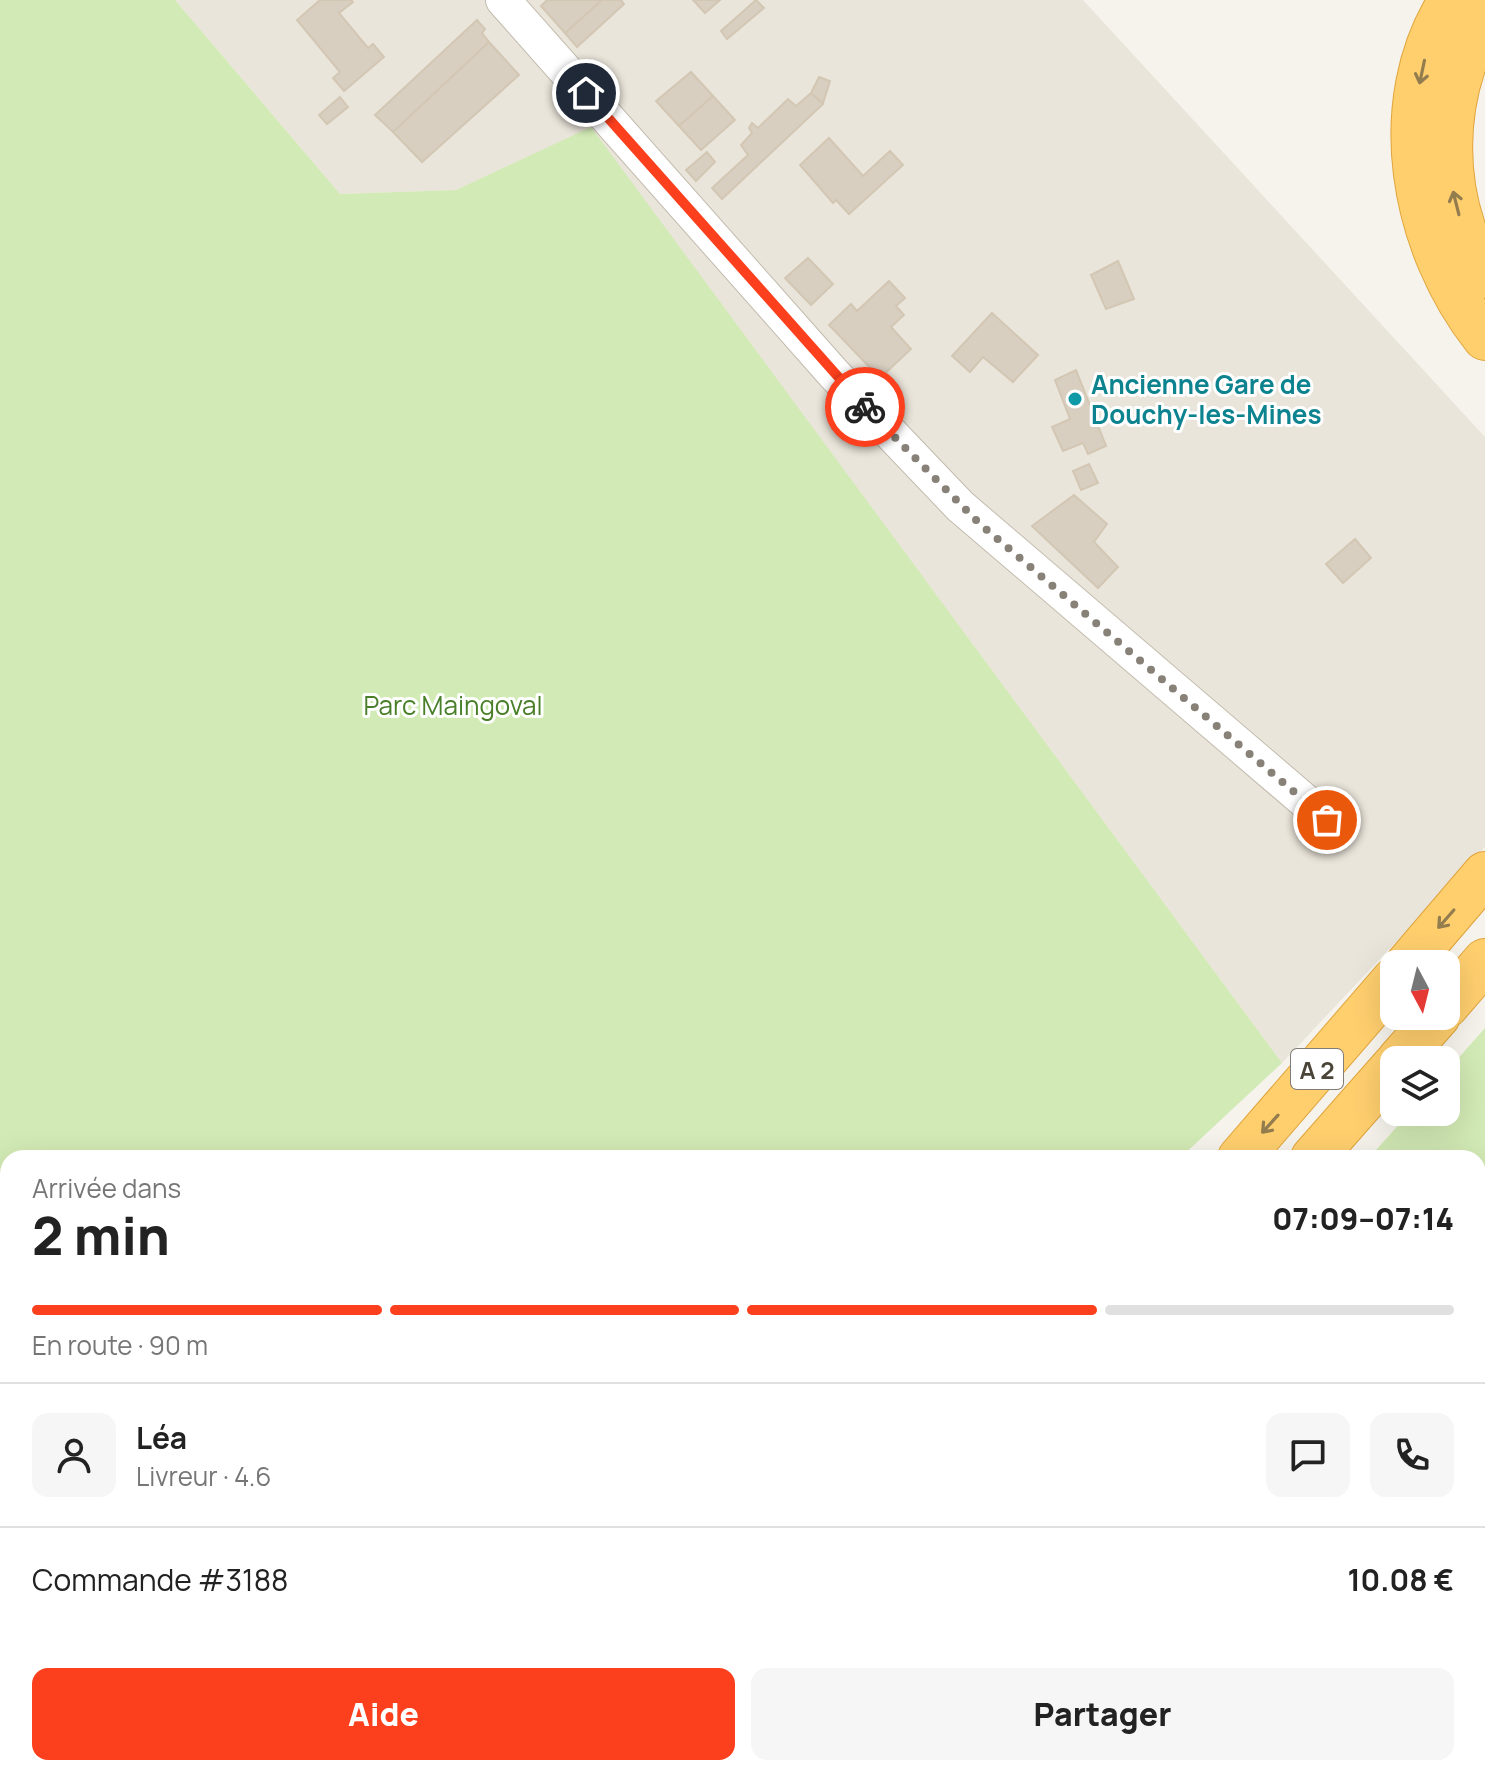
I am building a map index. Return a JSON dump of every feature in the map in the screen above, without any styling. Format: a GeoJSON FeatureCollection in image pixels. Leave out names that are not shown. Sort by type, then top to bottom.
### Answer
{"type":"FeatureCollection","features":[{"type":"Feature","properties":{"kind":"highway"},"geometry":{"type":"LineString","coordinates":[[1451,0],[1434,33],[1421,77],[1415,134],[1418,191],[1437,259],[1465,310],[1485,338]]}},
{"type":"Feature","properties":{"kind":"highway"},"geometry":{"type":"LineString","coordinates":[[1485,18],[1459,76],[1450,143],[1455,204],[1485,276]]}},
{"type":"Feature","properties":{"kind":"highway"},"geometry":{"type":"LineString","coordinates":[[1420,950],[1485,874]]}},
{"type":"Feature","properties":{"kind":"highway"},"geometry":{"type":"LineString","coordinates":[[1460,990],[1485,961]]}},
{"type":"Feature","properties":{"kind":"highway","name":"A 2"},"geometry":{"type":"LineString","coordinates":[[1247,1150],[1380,996]]}},
{"type":"Feature","properties":{"kind":"highway"},"geometry":{"type":"LineString","coordinates":[[1411,1046],[1426,1030]]}},
{"type":"Feature","properties":{"kind":"highway","name":"A 2"},"geometry":{"type":"LineString","coordinates":[[1320,1150],[1380,1082]]}},
{"type":"Feature","properties":{"kind":"street"},"geometry":{"type":"LineString","coordinates":[[503,0],[834,374],[960,506],[1327,820]]}},
{"type":"Feature","properties":{"kind":"shaded area"},"geometry":{"type":"Polygon","coordinates":[[[175,0],[1083,0],[1485,437],[1485,847],[1388,950],[1380,950],[1380,959],[1282,1063],[591,128],[456,190],[340,194],[175,0]]]}},
{"type":"Feature","properties":{"kind":"green space","name":"Parc Maingoval"},"geometry":{"type":"Polygon","coordinates":[[[0,0],[175,0],[340,194],[456,190],[591,127],[1282,1063],[1189,1150],[0,1150],[0,0]]]}},
{"type":"Feature","properties":{"kind":"green space"},"geometry":{"type":"Polygon","coordinates":[[[1485,1028],[1485,1150],[1376,1150],[1398,1126],[1460,1126],[1460,1056],[1485,1028]]]}},
{"type":"Feature","properties":{"kind":"building"},"geometry":{"type":"Polygon","coordinates":[[[320,0],[351,0],[353,2],[339,13],[368,48],[373,44],[384,57],[344,91],[333,78],[340,72],[297,20],[320,0]]]}},
{"type":"Feature","properties":{"kind":"building"},"geometry":{"type":"Polygon","coordinates":[[[547,0],[602,0],[565,33],[541,6],[547,0]]]}},
{"type":"Feature","properties":{"kind":"building"},"geometry":{"type":"Polygon","coordinates":[[[602,0],[621,0],[624,4],[577,47],[565,33],[602,0]]]}},
{"type":"Feature","properties":{"kind":"building"},"geometry":{"type":"Polygon","coordinates":[[[693,0],[720,0],[705,13],[693,0]]]}},
{"type":"Feature","properties":{"kind":"building"},"geometry":{"type":"Polygon","coordinates":[[[756,0],[764,8],[727,39],[721,31],[756,0]]]}},
{"type":"Feature","properties":{"kind":"building"},"geometry":{"type":"Polygon","coordinates":[[[477,20],[485,29],[482,33],[489,42],[393,132],[375,115],[477,20]]]}},
{"type":"Feature","properties":{"kind":"building"},"geometry":{"type":"Polygon","coordinates":[[[489,42],[519,75],[422,162],[393,132],[489,42]]]}},
{"type":"Feature","properties":{"kind":"building"},"geometry":{"type":"Polygon","coordinates":[[[691,72],[713,96],[679,126],[656,101],[691,72]]]}},
{"type":"Feature","properties":{"kind":"building"},"geometry":{"type":"Polygon","coordinates":[[[819,77],[830,81],[823,103],[811,93],[819,77]]]}},
{"type":"Feature","properties":{"kind":"building"},"geometry":{"type":"Polygon","coordinates":[[[811,93],[823,104],[722,199],[712,188],[748,155],[741,145],[752,133],[749,128],[752,123],[758,128],[788,99],[796,106],[811,93]]]}},
{"type":"Feature","properties":{"kind":"building"},"geometry":{"type":"Polygon","coordinates":[[[713,96],[735,120],[701,150],[679,126],[713,96]]]}},
{"type":"Feature","properties":{"kind":"building"},"geometry":{"type":"Polygon","coordinates":[[[340,97],[348,107],[327,124],[319,115],[340,97]]]}},
{"type":"Feature","properties":{"kind":"building"},"geometry":{"type":"Polygon","coordinates":[[[829,138],[863,176],[890,151],[903,165],[849,214],[836,200],[833,203],[800,165],[829,138]]]}},
{"type":"Feature","properties":{"kind":"building"},"geometry":{"type":"Polygon","coordinates":[[[707,152],[715,162],[696,181],[686,170],[707,152]]]}},
{"type":"Feature","properties":{"kind":"building"},"geometry":{"type":"Polygon","coordinates":[[[808,258],[833,284],[811,305],[785,278],[808,258]]]}},
{"type":"Feature","properties":{"kind":"building"},"geometry":{"type":"Polygon","coordinates":[[[1118,261],[1134,299],[1106,309],[1091,275],[1118,261]]]}},
{"type":"Feature","properties":{"kind":"building"},"geometry":{"type":"Polygon","coordinates":[[[889,281],[905,298],[896,306],[904,315],[891,327],[911,349],[880,378],[829,325],[851,304],[857,311],[889,281]]]}},
{"type":"Feature","properties":{"kind":"building"},"geometry":{"type":"Polygon","coordinates":[[[992,313],[1038,355],[1013,382],[983,357],[970,372],[952,356],[992,313]]]}},
{"type":"Feature","properties":{"kind":"building","name":"Ancienne Gare de Douchy-les-Mines"},"geometry":{"type":"Polygon","coordinates":[[[1076,370],[1106,446],[1088,454],[1083,443],[1063,451],[1052,427],[1070,419],[1055,380],[1076,370]]]}},
{"type":"Feature","properties":{"kind":"building"},"geometry":{"type":"Polygon","coordinates":[[[1089,464],[1098,483],[1081,490],[1073,471],[1089,464]]]}},
{"type":"Feature","properties":{"kind":"building"},"geometry":{"type":"Polygon","coordinates":[[[1074,495],[1107,524],[1094,542],[1118,567],[1098,588],[1032,526],[1074,495]]]}},
{"type":"Feature","properties":{"kind":"building"},"geometry":{"type":"Polygon","coordinates":[[[1355,539],[1371,558],[1343,583],[1326,564],[1355,539]]]}},
{"type":"Feature","properties":{"kind":"way so far"},"geometry":{"type":"LineString","coordinates":[[865,407],[980,524],[1327,820]]}},
{"type":"Feature","properties":{"kind":"place","name":"Ancienne Gare de Douchy-les-Mines"},"geometry":{"type":"Point","coordinates":[1075,399]}},
{"type":"Feature","properties":{"kind":"route"},"geometry":{"type":"LineString","coordinates":[[586,93],[865,407]]}}]}
